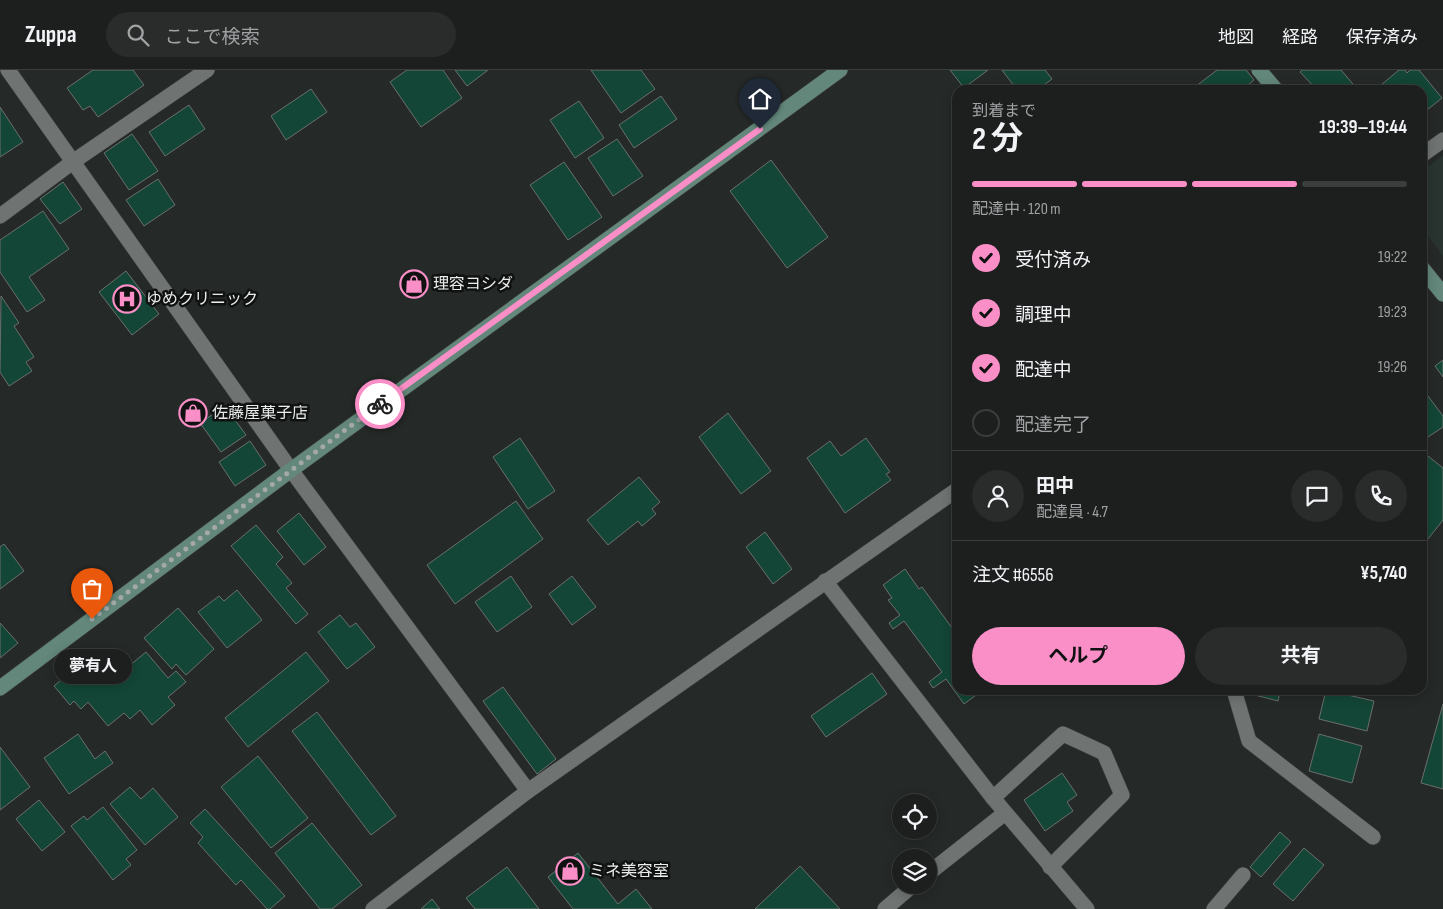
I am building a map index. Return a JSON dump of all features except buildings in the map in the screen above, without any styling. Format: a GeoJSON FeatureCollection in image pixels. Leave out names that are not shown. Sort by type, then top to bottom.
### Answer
{"type":"FeatureCollection","features":[{"type":"Feature","properties":{"kind":"street"},"geometry":{"type":"LineString","coordinates":[[8,70],[291,470],[528,791]]}},
{"type":"Feature","properties":{"kind":"street"},"geometry":{"type":"LineString","coordinates":[[0,216],[74,161],[207,70]]}},
{"type":"Feature","properties":{"kind":"street"},"geometry":{"type":"LineString","coordinates":[[0,688],[291,470],[840,70]]}},
{"type":"Feature","properties":{"kind":"street"},"geometry":{"type":"LineString","coordinates":[[1259,70],[1272,85]]}},
{"type":"Feature","properties":{"kind":"street"},"geometry":{"type":"LineString","coordinates":[[1427,151],[1443,140]]}},
{"type":"Feature","properties":{"kind":"street"},"geometry":{"type":"LineString","coordinates":[[1427,274],[1443,294]]}},
{"type":"Feature","properties":{"kind":"street"},"geometry":{"type":"LineString","coordinates":[[373,909],[528,791],[952,493]]}},
{"type":"Feature","properties":{"kind":"street"},"geometry":{"type":"LineString","coordinates":[[825,581],[993,798],[1087,909]]}},
{"type":"Feature","properties":{"kind":"street"},"geometry":{"type":"LineString","coordinates":[[1235,695],[1249,741],[1373,836]]}},
{"type":"Feature","properties":{"kind":"street"},"geometry":{"type":"LineString","coordinates":[[993,798],[1063,734],[1104,753],[1122,795],[1050,866]]}},
{"type":"Feature","properties":{"kind":"street"},"geometry":{"type":"LineString","coordinates":[[937,867],[1005,812]]}},
{"type":"Feature","properties":{"kind":"street"},"geometry":{"type":"LineString","coordinates":[[1214,909],[1243,875]]}},
{"type":"Feature","properties":{"kind":"street"},"geometry":{"type":"LineString","coordinates":[[885,909],[902,894]]}},
{"type":"Feature","properties":{"kind":"shaded area"},"geometry":{"type":"Polygon","coordinates":[[[1443,155],[1443,256],[1427,234],[1427,167],[1443,155]]]}},
{"type":"Feature","properties":{"kind":"way so far"},"geometry":{"type":"LineString","coordinates":[[92,619],[380,404]]}},
{"type":"Feature","properties":{"kind":"place","name":"理容ヨシダ"},"geometry":{"type":"Point","coordinates":[414,284]}},
{"type":"Feature","properties":{"kind":"place","name":"ゆめクリニック"},"geometry":{"type":"Point","coordinates":[127,299]}},
{"type":"Feature","properties":{"kind":"place","name":"佐藤屋菓子店"},"geometry":{"type":"Point","coordinates":[193,413]}},
{"type":"Feature","properties":{"kind":"place","name":"夢有人"},"geometry":{"type":"Point","coordinates":[92,619]}},
{"type":"Feature","properties":{"kind":"place","name":"ミネ美容室"},"geometry":{"type":"Point","coordinates":[570,871]}},
{"type":"Feature","properties":{"kind":"route"},"geometry":{"type":"LineString","coordinates":[[380,404],[760,129]]}}]}
